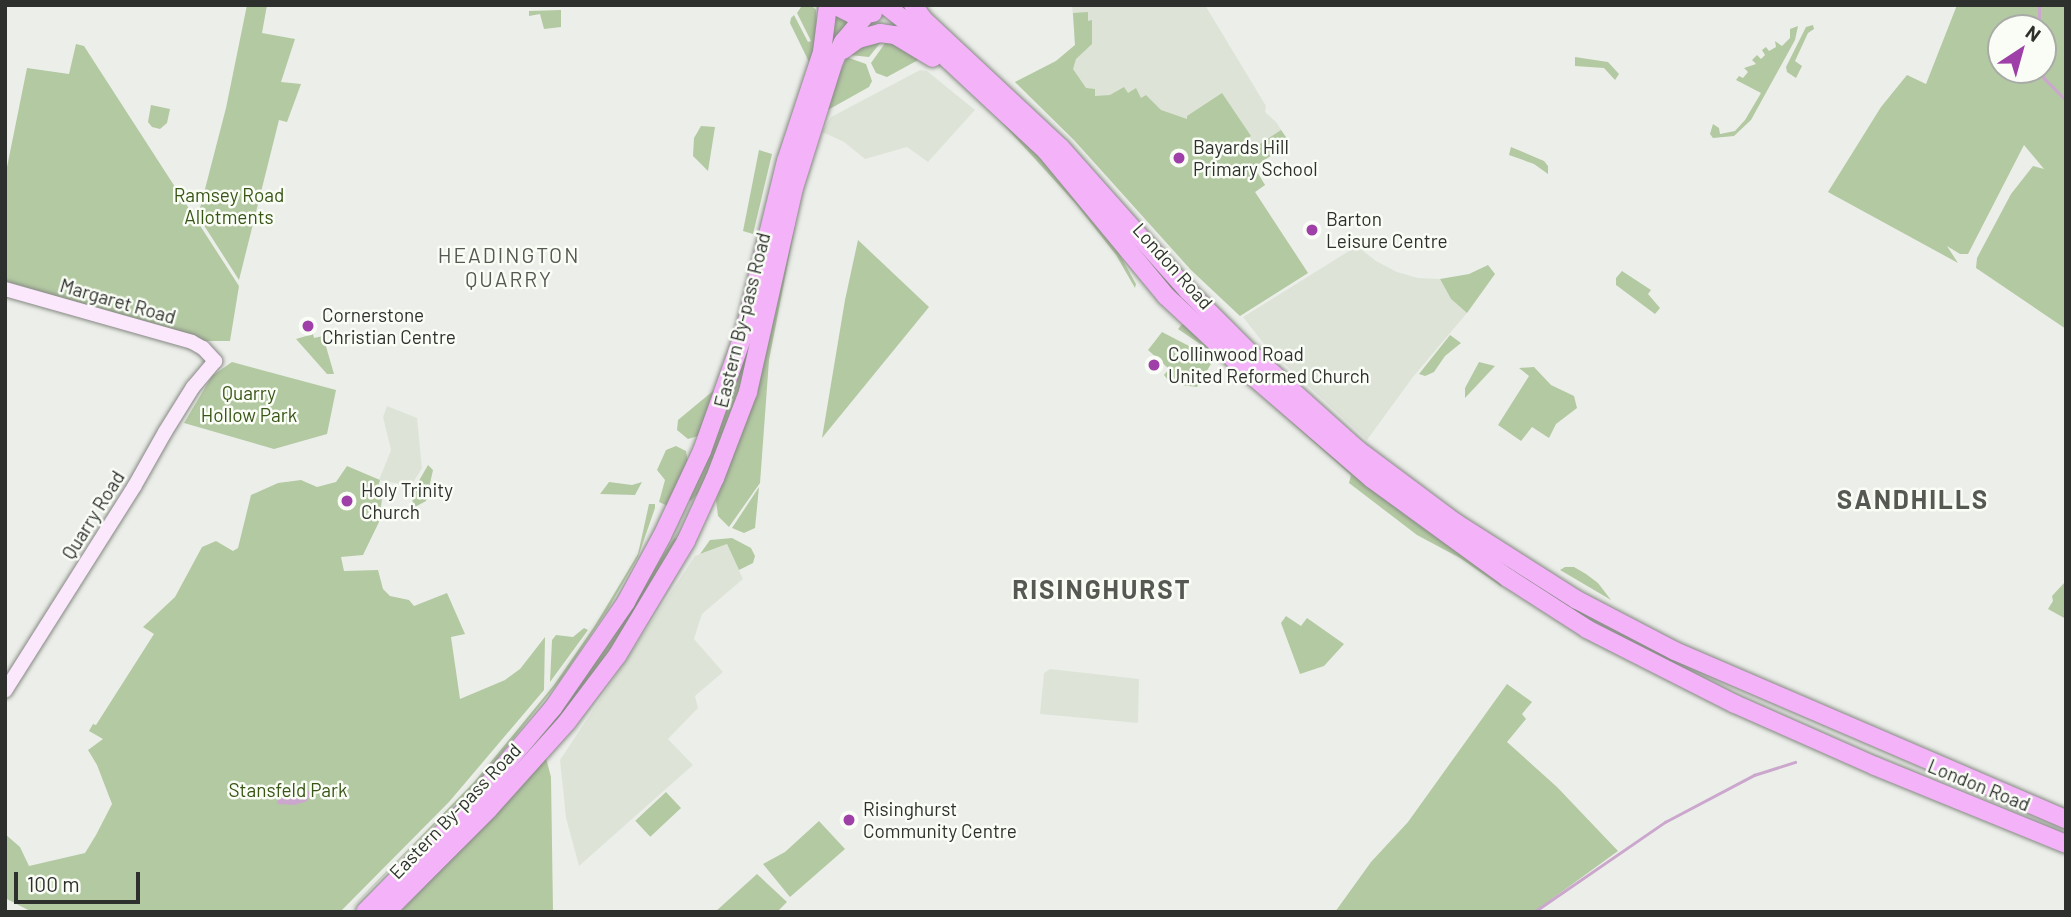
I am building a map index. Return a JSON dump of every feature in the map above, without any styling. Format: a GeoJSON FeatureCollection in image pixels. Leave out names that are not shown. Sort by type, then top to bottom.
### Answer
{"type":"FeatureCollection","features":[{"type":"Feature","properties":{"kind":"highway","name":"Eastern By-pass Road"},"geometry":{"type":"LineString","coordinates":[[365,912],[477,799],[547,716],[598,645],[662,536],[702,451],[744,333],[786,161],[822,52],[828,5]]}},
{"type":"Feature","properties":{"kind":"highway"},"geometry":{"type":"LineString","coordinates":[[834,5],[846,13],[878,9],[929,50]]}},
{"type":"Feature","properties":{"kind":"highway","name":"London Road"},"geometry":{"type":"LineString","coordinates":[[913,5],[923,19],[1053,139],[1194,298],[1250,353],[1452,529],[1587,629],[1735,704],[1875,766],[2066,844]]}},
{"type":"Feature","properties":{"kind":"highway","name":"Eastern By-pass Road"},"geometry":{"type":"LineString","coordinates":[[386,912],[488,810],[567,722],[617,656],[686,541],[715,478],[748,392],[794,188],[834,61],[843,42],[878,9]]}},
{"type":"Feature","properties":{"kind":"highway"},"geometry":{"type":"LineString","coordinates":[[878,9],[929,50]]}},
{"type":"Feature","properties":{"kind":"highway"},"geometry":{"type":"LineString","coordinates":[[834,61],[858,39],[880,33],[895,35],[929,50]]}},
{"type":"Feature","properties":{"kind":"highway","name":"London Road"},"geometry":{"type":"LineString","coordinates":[[929,50],[967,79],[1046,151],[1166,296],[1302,420],[1372,479],[1452,529],[1620,624],[1707,667],[2066,818]]}},
{"type":"Feature","properties":{"kind":"street","name":"Margaret Road"},"geometry":{"type":"LineString","coordinates":[[5,289],[192,342],[203,348],[215,361]]}},
{"type":"Feature","properties":{"kind":"street","name":"Quarry Road"},"geometry":{"type":"LineString","coordinates":[[5,691],[134,487],[164,432],[193,387],[215,361]]}},
{"type":"Feature","properties":{"kind":"shaded area","name":"Bayards Hill Primary School"},"geometry":{"type":"Polygon","coordinates":[[[1072,5],[1205,5],[1266,106],[1265,112],[1276,122],[1290,143],[1254,167],[1265,185],[1255,192],[1308,273],[1240,316],[1191,270],[1074,140],[1015,82],[1056,61],[1075,45],[1072,5]]]}},
{"type":"Feature","properties":{"kind":"shaded area"},"geometry":{"type":"Polygon","coordinates":[[[920,70],[927,71],[975,110],[928,162],[907,147],[865,159],[844,142],[822,132],[831,117],[920,70]]]}},
{"type":"Feature","properties":{"kind":"shaded area"},"geometry":{"type":"Polygon","coordinates":[[[1357,246],[1376,261],[1397,272],[1418,278],[1440,279],[1451,299],[1467,313],[1413,377],[1367,440],[1268,349],[1243,317],[1357,246]]]}},
{"type":"Feature","properties":{"kind":"shaded area"},"geometry":{"type":"Polygon","coordinates":[[[387,406],[417,418],[422,468],[411,486],[379,480],[391,450],[383,417],[387,406]]]}},
{"type":"Feature","properties":{"kind":"shaded area"},"geometry":{"type":"Polygon","coordinates":[[[727,544],[743,579],[702,614],[694,639],[723,672],[695,696],[698,708],[668,739],[693,765],[579,866],[566,818],[560,760],[695,556],[727,544]]]}},
{"type":"Feature","properties":{"kind":"shaded area"},"geometry":{"type":"Polygon","coordinates":[[[1050,669],[1139,679],[1138,723],[1040,714],[1044,673],[1050,669]]]}},
{"type":"Feature","properties":{"kind":"shaded area"},"geometry":{"type":"Polygon","coordinates":[[[305,788],[311,793],[307,801],[295,805],[277,804],[280,792],[305,788]]]}},
{"type":"Feature","properties":{"kind":"green space","name":"Ramsey Road Allotments"},"geometry":{"type":"Polygon","coordinates":[[[247,5],[267,5],[262,33],[295,39],[281,82],[301,84],[287,122],[279,120],[239,280],[198,216],[226,108],[247,5]]]}},
{"type":"Feature","properties":{"kind":"green space"},"geometry":{"type":"Polygon","coordinates":[[[1957,5],[2066,5],[2066,329],[1976,268],[1977,258],[2011,194],[2033,166],[2044,169],[2024,145],[1968,254],[1960,254],[1947,246],[1958,263],[1828,192],[1881,107],[1907,75],[1926,84],[1957,5]]]}},
{"type":"Feature","properties":{"kind":"green space"},"geometry":{"type":"Polygon","coordinates":[[[812,6],[816,10],[817,26],[812,69],[786,147],[748,304],[730,364],[710,413],[698,436],[688,439],[677,430],[678,420],[719,386],[743,315],[779,162],[809,62],[790,23],[791,18],[794,15],[808,42],[811,41],[797,13],[801,7],[812,6]]]}},
{"type":"Feature","properties":{"kind":"green space"},"geometry":{"type":"Polygon","coordinates":[[[561,10],[561,27],[544,29],[540,14],[529,16],[529,11],[561,10]]]}},
{"type":"Feature","properties":{"kind":"green space","name":"Bayards Hill Primary School"},"geometry":{"type":"Polygon","coordinates":[[[1088,12],[1088,21],[1092,20],[1092,44],[1076,59],[1073,69],[1086,88],[1095,89],[1095,96],[1110,95],[1124,87],[1128,93],[1136,88],[1141,98],[1146,95],[1161,110],[1187,119],[1187,116],[1222,93],[1251,136],[1238,145],[1245,154],[1281,130],[1290,143],[1254,167],[1265,185],[1255,192],[1308,273],[1240,316],[1191,270],[1074,140],[1015,82],[1056,61],[1075,45],[1073,13],[1088,12]]]}},
{"type":"Feature","properties":{"kind":"green space"},"geometry":{"type":"Polygon","coordinates":[[[834,14],[852,21],[838,37],[740,402],[701,490],[691,501],[688,499],[834,14]]]}},
{"type":"Feature","properties":{"kind":"green space"},"geometry":{"type":"Polygon","coordinates":[[[1813,25],[1814,29],[1808,33],[1795,61],[1802,66],[1796,78],[1787,72],[1786,67],[1806,27],[1813,25]]]}},
{"type":"Feature","properties":{"kind":"green space"},"geometry":{"type":"Polygon","coordinates":[[[1798,26],[1795,40],[1751,120],[1734,136],[1713,138],[1710,134],[1713,124],[1719,128],[1720,134],[1735,131],[1761,93],[1736,80],[1739,76],[1743,78],[1748,72],[1744,68],[1756,64],[1752,60],[1757,55],[1761,59],[1765,55],[1762,50],[1766,47],[1769,51],[1776,47],[1775,41],[1782,46],[1790,38],[1790,29],[1798,26]]]}},
{"type":"Feature","properties":{"kind":"green space"},"geometry":{"type":"Polygon","coordinates":[[[884,38],[869,57],[850,55],[849,58],[866,64],[872,81],[869,87],[826,111],[803,185],[769,360],[760,483],[729,527],[718,516],[716,500],[729,465],[818,122],[849,52],[854,47],[884,38]]]}},
{"type":"Feature","properties":{"kind":"green space"},"geometry":{"type":"Polygon","coordinates":[[[888,39],[920,59],[887,77],[876,73],[871,63],[888,39]]]}},
{"type":"Feature","properties":{"kind":"green space"},"geometry":{"type":"Polygon","coordinates":[[[76,44],[84,46],[239,286],[230,341],[205,341],[5,281],[5,177],[27,68],[69,74],[76,44]]]}},
{"type":"Feature","properties":{"kind":"green space"},"geometry":{"type":"Polygon","coordinates":[[[1575,57],[1608,62],[1619,74],[1615,80],[1604,68],[1575,66],[1575,57]]]}},
{"type":"Feature","properties":{"kind":"green space"},"geometry":{"type":"Polygon","coordinates":[[[151,105],[170,109],[167,123],[160,129],[152,127],[148,122],[151,105]]]}},
{"type":"Feature","properties":{"kind":"green space"},"geometry":{"type":"Polygon","coordinates":[[[993,113],[1042,157],[1116,248],[1136,284],[1135,288],[1116,255],[1076,204],[993,113]]]}},
{"type":"Feature","properties":{"kind":"green space"},"geometry":{"type":"Polygon","coordinates":[[[701,126],[715,127],[708,171],[693,156],[694,138],[701,126]]]}},
{"type":"Feature","properties":{"kind":"green space"},"geometry":{"type":"Polygon","coordinates":[[[1511,147],[1544,161],[1548,166],[1548,174],[1534,164],[1509,155],[1511,147]]]}},
{"type":"Feature","properties":{"kind":"green space"},"geometry":{"type":"Polygon","coordinates":[[[759,150],[772,154],[753,234],[743,231],[759,150]]]}},
{"type":"Feature","properties":{"kind":"green space"},"geometry":{"type":"Polygon","coordinates":[[[858,240],[929,307],[822,438],[845,300],[858,240]]]}},
{"type":"Feature","properties":{"kind":"green space"},"geometry":{"type":"Polygon","coordinates":[[[1488,265],[1495,274],[1467,313],[1451,299],[1440,279],[1469,274],[1488,265]]]}},
{"type":"Feature","properties":{"kind":"green space"},"geometry":{"type":"Polygon","coordinates":[[[1622,271],[1651,290],[1648,294],[1660,308],[1655,314],[1616,285],[1616,278],[1622,271]]]}},
{"type":"Feature","properties":{"kind":"green space"},"geometry":{"type":"Polygon","coordinates":[[[1184,322],[1501,583],[1502,587],[1460,558],[1417,535],[1349,483],[1351,475],[1212,352],[1178,329],[1184,322]]]}},
{"type":"Feature","properties":{"kind":"green space"},"geometry":{"type":"Polygon","coordinates":[[[1162,332],[1189,346],[1211,364],[1197,387],[1181,385],[1172,376],[1168,380],[1164,375],[1169,369],[1148,350],[1162,332]]]}},
{"type":"Feature","properties":{"kind":"green space"},"geometry":{"type":"Polygon","coordinates":[[[313,334],[314,338],[323,336],[334,374],[327,374],[296,339],[313,334]]]}},
{"type":"Feature","properties":{"kind":"green space"},"geometry":{"type":"Polygon","coordinates":[[[1450,335],[1461,343],[1445,356],[1434,372],[1425,376],[1419,374],[1450,335]]]}},
{"type":"Feature","properties":{"kind":"green space","name":"Quarry Hollow Park"},"geometry":{"type":"Polygon","coordinates":[[[232,362],[336,390],[327,434],[274,449],[184,423],[212,376],[232,362]]]}},
{"type":"Feature","properties":{"kind":"green space"},"geometry":{"type":"Polygon","coordinates":[[[1479,362],[1495,366],[1465,398],[1465,388],[1479,362]]]}},
{"type":"Feature","properties":{"kind":"green space"},"geometry":{"type":"Polygon","coordinates":[[[1534,367],[1551,385],[1574,396],[1577,408],[1556,424],[1549,438],[1532,427],[1521,441],[1498,425],[1529,376],[1519,368],[1534,367]]]}},
{"type":"Feature","properties":{"kind":"green space"},"geometry":{"type":"Polygon","coordinates":[[[676,446],[686,451],[688,462],[670,507],[659,502],[665,480],[657,470],[666,450],[676,446]]]}},
{"type":"Feature","properties":{"kind":"green space"},"geometry":{"type":"Polygon","coordinates":[[[428,465],[433,470],[426,501],[413,508],[412,493],[428,465]]]}},
{"type":"Feature","properties":{"kind":"green space","name":"Stansfeld Park"},"geometry":{"type":"Polygon","coordinates":[[[347,466],[380,480],[377,492],[382,499],[379,522],[363,555],[341,557],[344,571],[378,570],[383,589],[390,596],[409,600],[414,606],[447,593],[465,634],[451,637],[460,699],[505,680],[520,669],[545,637],[544,690],[449,802],[340,912],[32,912],[5,898],[5,834],[20,847],[29,866],[85,853],[96,835],[112,804],[97,765],[88,750],[103,739],[89,731],[93,724],[96,725],[154,634],[143,627],[175,597],[202,547],[216,541],[233,551],[238,548],[251,495],[278,483],[301,480],[317,487],[336,482],[347,466]]]}},
{"type":"Feature","properties":{"kind":"green space"},"geometry":{"type":"Polygon","coordinates":[[[609,482],[632,485],[642,482],[635,495],[600,494],[609,482]]]}},
{"type":"Feature","properties":{"kind":"green space"},"geometry":{"type":"Polygon","coordinates":[[[759,487],[755,528],[744,533],[732,528],[759,487]]]}},
{"type":"Feature","properties":{"kind":"green space"},"geometry":{"type":"Polygon","coordinates":[[[649,504],[655,504],[655,508],[638,557],[608,609],[561,679],[484,775],[347,912],[475,781],[554,685],[594,627],[638,554],[649,504]]]}},
{"type":"Feature","properties":{"kind":"green space"},"geometry":{"type":"Polygon","coordinates":[[[680,529],[675,538],[680,540],[639,612],[548,736],[546,731],[561,715],[680,529]]]}},
{"type":"Feature","properties":{"kind":"green space"},"geometry":{"type":"Polygon","coordinates":[[[732,538],[751,548],[755,556],[753,563],[739,570],[727,544],[700,554],[710,540],[732,538]]]}},
{"type":"Feature","properties":{"kind":"green space"},"geometry":{"type":"Polygon","coordinates":[[[1574,567],[1586,574],[1598,583],[1611,600],[1560,570],[1574,567]]]}},
{"type":"Feature","properties":{"kind":"green space"},"geometry":{"type":"Polygon","coordinates":[[[2065,582],[2066,619],[2048,609],[2053,601],[2052,596],[2065,582]]]}},
{"type":"Feature","properties":{"kind":"green space"},"geometry":{"type":"Polygon","coordinates":[[[1286,616],[1301,626],[1307,618],[1344,644],[1324,666],[1300,674],[1281,623],[1286,616]]]}},
{"type":"Feature","properties":{"kind":"green space"},"geometry":{"type":"Polygon","coordinates":[[[584,628],[588,630],[550,682],[552,640],[556,635],[573,637],[584,628]]]}},
{"type":"Feature","properties":{"kind":"green space"},"geometry":{"type":"Polygon","coordinates":[[[1507,684],[1532,702],[1522,714],[1526,719],[1507,742],[1557,787],[1618,851],[1534,912],[1335,912],[1371,862],[1408,822],[1507,684]]]}},
{"type":"Feature","properties":{"kind":"green space"},"geometry":{"type":"Polygon","coordinates":[[[546,758],[551,777],[553,912],[400,912],[546,758]]]}},
{"type":"Feature","properties":{"kind":"green space"},"geometry":{"type":"Polygon","coordinates":[[[666,792],[681,808],[650,837],[635,821],[666,792]]]}},
{"type":"Feature","properties":{"kind":"green space"},"geometry":{"type":"Polygon","coordinates":[[[819,821],[845,849],[790,897],[763,864],[785,852],[819,821]]]}},
{"type":"Feature","properties":{"kind":"green space"},"geometry":{"type":"Polygon","coordinates":[[[757,874],[787,902],[777,912],[715,912],[757,874]]]}},
{"type":"Feature","properties":{"kind":"waterway"},"geometry":{"type":"LineString","coordinates":[[2039,5],[2039,14]]}},
{"type":"Feature","properties":{"kind":"waterway"},"geometry":{"type":"LineString","coordinates":[[2050,84],[2066,100]]}},
{"type":"Feature","properties":{"kind":"waterway"},"geometry":{"type":"LineString","coordinates":[[1534,912],[1665,822],[1754,775],[1795,762]]}},
{"type":"Feature","properties":{"kind":"place","name":"Bayards Hill Primary School"},"geometry":{"type":"Point","coordinates":[1179,158]}},
{"type":"Feature","properties":{"kind":"place","name":"Barton Leisure Centre"},"geometry":{"type":"Point","coordinates":[1312,230]}},
{"type":"Feature","properties":{"kind":"place","name":"Cornerstone Christian Centre"},"geometry":{"type":"Point","coordinates":[308,326]}},
{"type":"Feature","properties":{"kind":"place","name":"Collinwood Road United Reformed Church"},"geometry":{"type":"Point","coordinates":[1154,365]}},
{"type":"Feature","properties":{"kind":"place","name":"Holy Trinity Church"},"geometry":{"type":"Point","coordinates":[347,501]}},
{"type":"Feature","properties":{"kind":"place","name":"Risinghurst Community Centre"},"geometry":{"type":"Point","coordinates":[849,820]}},
{"type":"Feature","properties":{"kind":"district","name":"HEADINGTON QUARRY"},"geometry":{"type":"Point","coordinates":[509,267]}},
{"type":"Feature","properties":{"kind":"district","name":"SANDHILLS"},"geometry":{"type":"Point","coordinates":[1913,499]}},
{"type":"Feature","properties":{"kind":"district","name":"RISINGHURST"},"geometry":{"type":"Point","coordinates":[1102,589]}}]}
